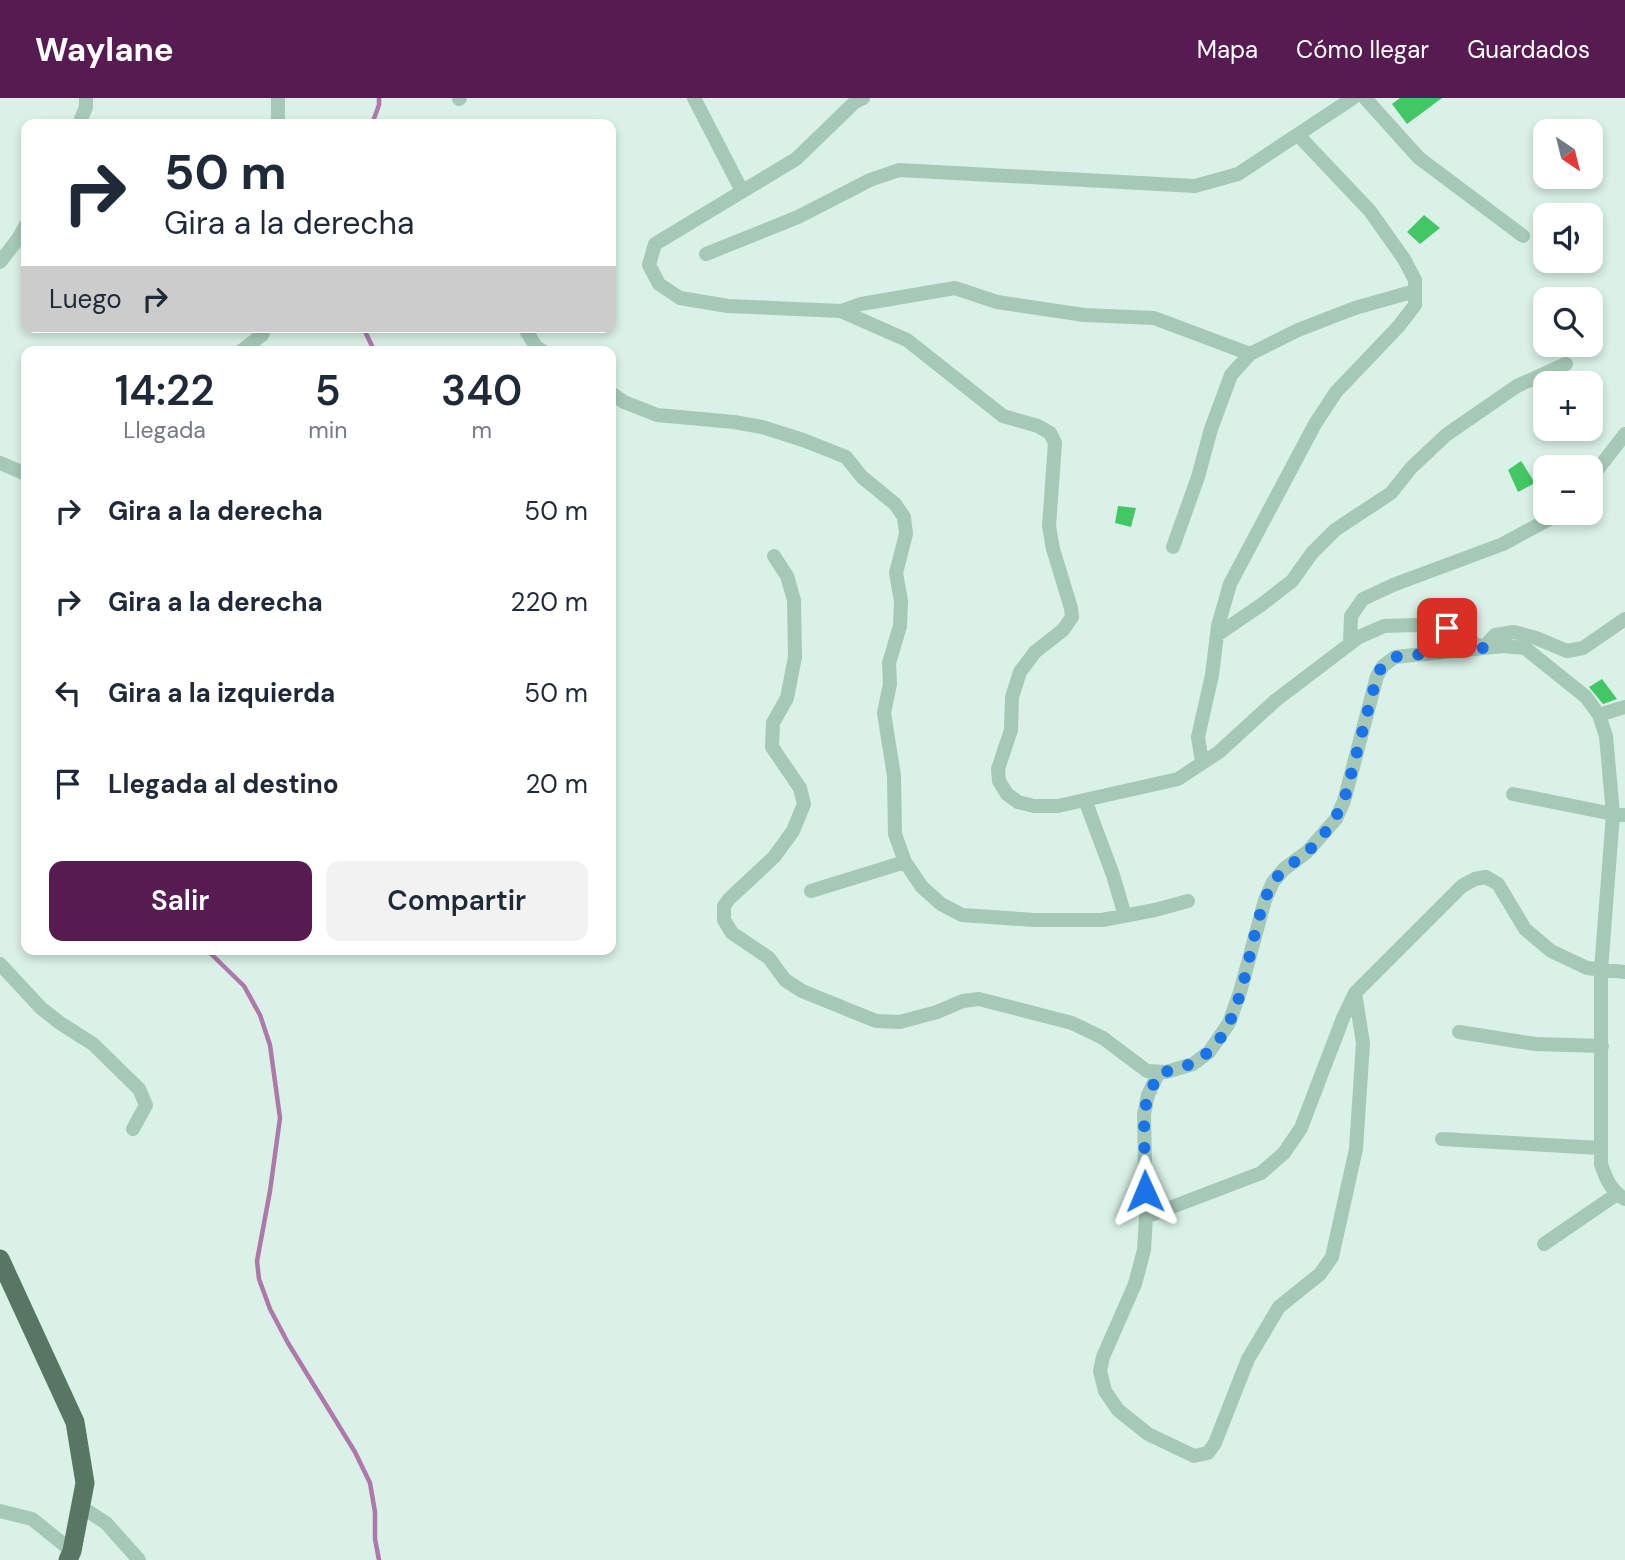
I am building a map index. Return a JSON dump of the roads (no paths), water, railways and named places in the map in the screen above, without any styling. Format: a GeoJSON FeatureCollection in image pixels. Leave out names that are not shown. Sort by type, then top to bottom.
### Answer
{"type":"FeatureCollection","features":[{"type":"Feature","properties":{"kind":"main road"},"geometry":{"type":"LineString","coordinates":[[0,1259],[75,1422],[85,1483],[70,1555]]}},
{"type":"Feature","properties":{"kind":"street"},"geometry":{"type":"LineString","coordinates":[[81,119],[86,98]]}},
{"type":"Feature","properties":{"kind":"street"},"geometry":{"type":"LineString","coordinates":[[694,98],[742,191]]}},
{"type":"Feature","properties":{"kind":"street"},"geometry":{"type":"LineString","coordinates":[[863,98],[855,102],[796,159],[655,244],[649,265],[659,284],[680,298],[728,306],[841,311],[907,340],[1003,416],[1038,426],[1050,433],[1055,443],[1049,526],[1072,617],[1063,630],[1035,652],[1020,672],[1012,697],[1011,730],[998,769],[999,780],[1007,794],[1018,802],[1034,806],[1058,806],[1178,779],[1219,752],[1276,701],[1359,637],[1384,626],[1447,628],[1483,648]]}},
{"type":"Feature","properties":{"kind":"street"},"geometry":{"type":"LineString","coordinates":[[706,254],[798,217],[870,180],[899,170],[1195,186],[1238,174],[1353,98]]}},
{"type":"Feature","properties":{"kind":"street"},"geometry":{"type":"LineString","coordinates":[[1365,98],[1419,158],[1523,236]]}},
{"type":"Feature","properties":{"kind":"street"},"geometry":{"type":"LineString","coordinates":[[277,99],[278,119]]}},
{"type":"Feature","properties":{"kind":"street"},"geometry":{"type":"LineString","coordinates":[[1202,762],[1198,737],[1212,675],[1218,626],[1230,584],[1315,424],[1336,392],[1398,327],[1415,305],[1415,280],[1404,259],[1370,211],[1298,135]]}},
{"type":"Feature","properties":{"kind":"street"},"geometry":{"type":"LineString","coordinates":[[0,262],[21,234]]}},
{"type":"Feature","properties":{"kind":"street"},"geometry":{"type":"LineString","coordinates":[[841,311],[861,304],[955,289],[997,302],[1084,315],[1154,318],[1250,354]]}},
{"type":"Feature","properties":{"kind":"street"},"geometry":{"type":"LineString","coordinates":[[1173,547],[1231,375],[1250,354],[1298,330],[1355,308],[1415,291]]}},
{"type":"Feature","properties":{"kind":"street"},"geometry":{"type":"LineString","coordinates":[[248,346],[263,333]]}},
{"type":"Feature","properties":{"kind":"street"},"geometry":{"type":"LineString","coordinates":[[1217,635],[1292,581],[1312,553],[1335,530],[1391,493],[1411,468],[1446,435],[1517,386],[1566,364]]}},
{"type":"Feature","properties":{"kind":"street"},"geometry":{"type":"LineString","coordinates":[[616,396],[657,415],[762,427],[846,457],[862,477],[895,504],[904,517],[906,534],[896,573],[901,601],[900,626],[889,663],[890,684],[884,713],[894,776],[895,834],[905,862],[922,887],[941,904],[962,915],[1034,920],[1102,920],[1188,901]]}},
{"type":"Feature","properties":{"kind":"street"},"geometry":{"type":"LineString","coordinates":[[1603,462],[1625,434]]}},
{"type":"Feature","properties":{"kind":"street"},"geometry":{"type":"LineString","coordinates":[[0,463],[21,472]]}},
{"type":"Feature","properties":{"kind":"street"},"geometry":{"type":"LineString","coordinates":[[1350,644],[1351,616],[1363,599],[1503,544],[1538,525]]}},
{"type":"Feature","properties":{"kind":"street"},"geometry":{"type":"LineString","coordinates":[[775,556],[787,576],[794,600],[795,657],[788,698],[773,723],[772,747],[800,788],[804,804],[793,831],[774,858],[723,906],[724,920],[732,933],[769,958],[785,980],[802,991],[876,1021],[900,1022],[937,1012],[963,1000],[979,999],[1072,1023],[1103,1038],[1147,1071],[1166,1072],[1193,1064],[1209,1052],[1229,1023],[1265,900],[1273,882],[1284,869],[1307,852],[1336,819],[1344,801],[1377,676],[1382,666],[1395,657],[1503,646],[1525,648],[1586,697],[1598,715],[1605,736],[1619,814],[1601,970],[1601,1164],[1608,1184],[1621,1196],[1544,1244]]}},
{"type":"Feature","properties":{"kind":"street"},"geometry":{"type":"LineString","coordinates":[[1483,648],[1495,635],[1514,632],[1567,651],[1583,648],[1625,619]]}},
{"type":"Feature","properties":{"kind":"street"},"geometry":{"type":"LineString","coordinates":[[1598,715],[1625,707]]}},
{"type":"Feature","properties":{"kind":"street"},"geometry":{"type":"LineString","coordinates":[[1513,794],[1619,814]]}},
{"type":"Feature","properties":{"kind":"street"},"geometry":{"type":"LineString","coordinates":[[1085,800],[1125,916]]}},
{"type":"Feature","properties":{"kind":"street"},"geometry":{"type":"LineString","coordinates":[[811,891],[905,862]]}},
{"type":"Feature","properties":{"kind":"street"},"geometry":{"type":"LineString","coordinates":[[1146,1217],[1261,1173],[1284,1153],[1301,1128],[1355,993],[1462,886],[1475,879],[1486,877],[1498,884],[1525,929],[1551,951],[1587,968],[1625,972]]}},
{"type":"Feature","properties":{"kind":"street"},"geometry":{"type":"LineString","coordinates":[[0,964],[41,1008],[93,1044],[139,1089],[146,1105],[133,1129]]}},
{"type":"Feature","properties":{"kind":"street"},"geometry":{"type":"LineString","coordinates":[[1160,1072],[1148,1095],[1144,1114],[1144,1250],[1135,1284],[1103,1357],[1100,1371],[1105,1391],[1118,1410],[1148,1434],[1194,1456],[1208,1453],[1215,1443],[1248,1359],[1279,1307],[1320,1274],[1332,1257],[1356,1149],[1363,1043],[1355,993]]}},
{"type":"Feature","properties":{"kind":"street"},"geometry":{"type":"LineString","coordinates":[[1459,1032],[1535,1044],[1602,1046]]}},
{"type":"Feature","properties":{"kind":"street"},"geometry":{"type":"LineString","coordinates":[[1442,1139],[1601,1148]]}},
{"type":"Feature","properties":{"kind":"street"},"geometry":{"type":"LineString","coordinates":[[80,1506],[106,1523],[133,1556]]}},
{"type":"Feature","properties":{"kind":"street"},"geometry":{"type":"LineString","coordinates":[[0,1511],[32,1518],[70,1555]]}},
{"type":"Feature","properties":{"kind":"waterway"},"geometry":{"type":"LineString","coordinates":[[374,119],[379,98]]}},
{"type":"Feature","properties":{"kind":"waterway"},"geometry":{"type":"LineString","coordinates":[[366,333],[372,346]]}},
{"type":"Feature","properties":{"kind":"waterway"},"geometry":{"type":"LineString","coordinates":[[212,955],[244,986],[260,1015],[270,1045],[280,1118],[257,1261],[259,1279],[270,1309],[288,1343],[355,1452],[370,1483],[379,1560]]}}]}
